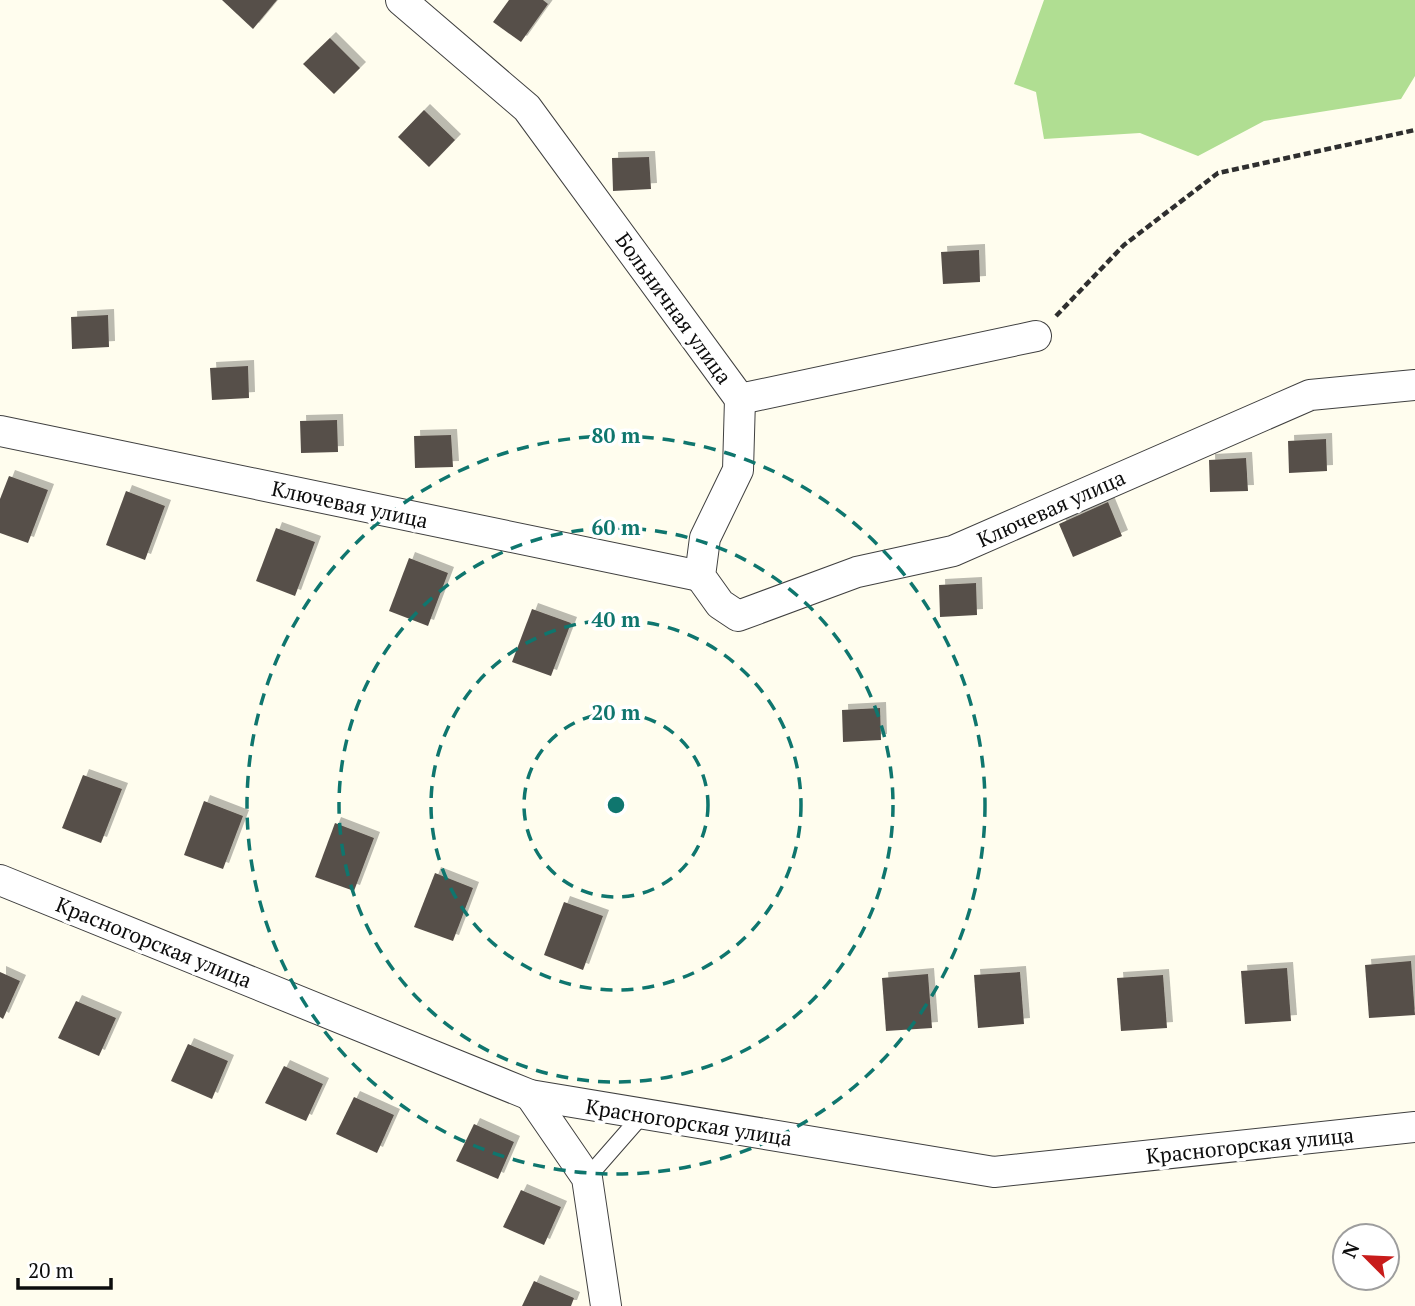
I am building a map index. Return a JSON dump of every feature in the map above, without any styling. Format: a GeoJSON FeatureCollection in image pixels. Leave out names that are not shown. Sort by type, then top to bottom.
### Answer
{"type":"FeatureCollection","features":[{"type":"Feature","properties":{"kind":"street","name":"Больничная улица"},"geometry":{"type":"LineString","coordinates":[[401,0],[527,108],[740,399],[1036,337]]}},
{"type":"Feature","properties":{"kind":"street","name":"Ключевая улица"},"geometry":{"type":"LineString","coordinates":[[0,431],[700,576],[720,604],[738,616],[857,572],[953,551],[1310,395],[1415,385]]}},
{"type":"Feature","properties":{"kind":"street"},"geometry":{"type":"LineString","coordinates":[[700,576],[705,538],[738,470],[740,399]]}},
{"type":"Feature","properties":{"kind":"street","name":"Красногорская улица"},"geometry":{"type":"LineString","coordinates":[[0,880],[530,1096],[994,1172],[1415,1127]]}},
{"type":"Feature","properties":{"kind":"street"},"geometry":{"type":"LineString","coordinates":[[530,1096],[587,1178],[606,1306]]}},
{"type":"Feature","properties":{"kind":"lane"},"geometry":{"type":"LineString","coordinates":[[587,1178],[643,1114]]}},
{"type":"Feature","properties":{"kind":"path"},"geometry":{"type":"LineString","coordinates":[[1036,337],[1124,245],[1218,173],[1415,130]]}},
{"type":"Feature","properties":{"kind":"green space"},"geometry":{"type":"Polygon","coordinates":[[[1044,0],[1415,0],[1415,76],[1401,99],[1264,121],[1198,156],[1140,133],[1044,139],[1036,92],[1014,84],[1044,0]]]}},
{"type":"Feature","properties":{"kind":"building"},"geometry":{"type":"Polygon","coordinates":[[[222,0],[277,0],[253,29],[222,0]]]}},
{"type":"Feature","properties":{"kind":"building"},"geometry":{"type":"Polygon","coordinates":[[[509,0],[543,0],[548,4],[521,42],[493,22],[509,0]]]}},
{"type":"Feature","properties":{"kind":"building"},"geometry":{"type":"Polygon","coordinates":[[[330,38],[360,68],[334,94],[303,64],[330,38]]]}},
{"type":"Feature","properties":{"kind":"building"},"geometry":{"type":"Polygon","coordinates":[[[424,110],[455,140],[429,167],[398,137],[424,110]]]}},
{"type":"Feature","properties":{"kind":"building"},"geometry":{"type":"Polygon","coordinates":[[[649,157],[651,189],[613,191],[612,158],[649,157]]]}},
{"type":"Feature","properties":{"kind":"building"},"geometry":{"type":"Polygon","coordinates":[[[979,250],[980,282],[943,284],[941,252],[979,250]]]}},
{"type":"Feature","properties":{"kind":"building"},"geometry":{"type":"Polygon","coordinates":[[[108,315],[109,347],[72,349],[71,317],[108,315]]]}},
{"type":"Feature","properties":{"kind":"building"},"geometry":{"type":"Polygon","coordinates":[[[248,366],[249,398],[212,400],[210,368],[248,366]]]}},
{"type":"Feature","properties":{"kind":"building"},"geometry":{"type":"Polygon","coordinates":[[[337,420],[338,452],[301,453],[300,421],[337,420]]]}},
{"type":"Feature","properties":{"kind":"building"},"geometry":{"type":"Polygon","coordinates":[[[451,435],[453,467],[415,468],[414,436],[451,435]]]}},
{"type":"Feature","properties":{"kind":"building"},"geometry":{"type":"Polygon","coordinates":[[[1326,439],[1327,471],[1289,473],[1288,441],[1326,439]]]}},
{"type":"Feature","properties":{"kind":"building"},"geometry":{"type":"Polygon","coordinates":[[[1246,458],[1248,491],[1210,492],[1209,460],[1246,458]]]}},
{"type":"Feature","properties":{"kind":"building"},"geometry":{"type":"Polygon","coordinates":[[[9,476],[48,490],[28,543],[0,533],[0,499],[9,476]]]}},
{"type":"Feature","properties":{"kind":"building"},"geometry":{"type":"Polygon","coordinates":[[[126,491],[165,506],[145,560],[106,545],[126,491]]]}},
{"type":"Feature","properties":{"kind":"building"},"geometry":{"type":"Polygon","coordinates":[[[1108,502],[1122,536],[1073,557],[1059,524],[1108,502]]]}},
{"type":"Feature","properties":{"kind":"building"},"geometry":{"type":"Polygon","coordinates":[[[276,528],[315,542],[295,596],[256,581],[276,528]]]}},
{"type":"Feature","properties":{"kind":"building"},"geometry":{"type":"Polygon","coordinates":[[[409,558],[448,573],[428,626],[389,611],[409,558]]]}},
{"type":"Feature","properties":{"kind":"building"},"geometry":{"type":"Polygon","coordinates":[[[976,583],[977,615],[940,617],[939,585],[976,583]]]}},
{"type":"Feature","properties":{"kind":"building"},"geometry":{"type":"Polygon","coordinates":[[[532,609],[571,623],[551,676],[512,662],[532,609]]]}},
{"type":"Feature","properties":{"kind":"building"},"geometry":{"type":"Polygon","coordinates":[[[880,708],[881,740],[843,742],[842,710],[880,708]]]}},
{"type":"Feature","properties":{"kind":"building"},"geometry":{"type":"Polygon","coordinates":[[[83,775],[122,789],[101,843],[62,828],[83,775]]]}},
{"type":"Feature","properties":{"kind":"building"},"geometry":{"type":"Polygon","coordinates":[[[204,801],[243,816],[223,869],[184,855],[204,801]]]}},
{"type":"Feature","properties":{"kind":"building"},"geometry":{"type":"Polygon","coordinates":[[[335,823],[374,838],[354,891],[315,877],[335,823]]]}},
{"type":"Feature","properties":{"kind":"building"},"geometry":{"type":"Polygon","coordinates":[[[435,873],[473,888],[453,941],[414,927],[435,873]]]}},
{"type":"Feature","properties":{"kind":"building"},"geometry":{"type":"Polygon","coordinates":[[[564,902],[603,916],[583,970],[544,955],[564,902]]]}},
{"type":"Feature","properties":{"kind":"building"},"geometry":{"type":"Polygon","coordinates":[[[1411,961],[1415,1015],[1369,1018],[1365,965],[1411,961]]]}},
{"type":"Feature","properties":{"kind":"building"},"geometry":{"type":"Polygon","coordinates":[[[1287,968],[1291,1021],[1245,1024],[1241,971],[1287,968]]]}},
{"type":"Feature","properties":{"kind":"building"},"geometry":{"type":"Polygon","coordinates":[[[0,972],[20,981],[3,1019],[0,1017],[0,972]]]}},
{"type":"Feature","properties":{"kind":"building"},"geometry":{"type":"Polygon","coordinates":[[[1020,972],[1024,1024],[978,1028],[974,975],[1020,972]]]}},
{"type":"Feature","properties":{"kind":"building"},"geometry":{"type":"Polygon","coordinates":[[[928,974],[932,1028],[886,1031],[882,978],[928,974]]]}},
{"type":"Feature","properties":{"kind":"building"},"geometry":{"type":"Polygon","coordinates":[[[1163,975],[1167,1028],[1121,1031],[1117,978],[1163,975]]]}},
{"type":"Feature","properties":{"kind":"building"},"geometry":{"type":"Polygon","coordinates":[[[76,1001],[116,1018],[99,1056],[58,1038],[76,1001]]]}},
{"type":"Feature","properties":{"kind":"building"},"geometry":{"type":"Polygon","coordinates":[[[188,1044],[228,1061],[212,1099],[171,1081],[188,1044]]]}},
{"type":"Feature","properties":{"kind":"building"},"geometry":{"type":"Polygon","coordinates":[[[284,1066],[323,1084],[306,1121],[265,1103],[284,1066]]]}},
{"type":"Feature","properties":{"kind":"building"},"geometry":{"type":"Polygon","coordinates":[[[354,1097],[394,1115],[377,1153],[336,1134],[354,1097]]]}},
{"type":"Feature","properties":{"kind":"building"},"geometry":{"type":"Polygon","coordinates":[[[474,1124],[514,1142],[498,1179],[456,1161],[474,1124]]]}},
{"type":"Feature","properties":{"kind":"building"},"geometry":{"type":"Polygon","coordinates":[[[521,1190],[561,1207],[544,1245],[503,1227],[521,1190]]]}},
{"type":"Feature","properties":{"kind":"building"},"geometry":{"type":"Polygon","coordinates":[[[534,1281],[574,1298],[571,1306],[522,1306],[534,1281]]]}}]}
